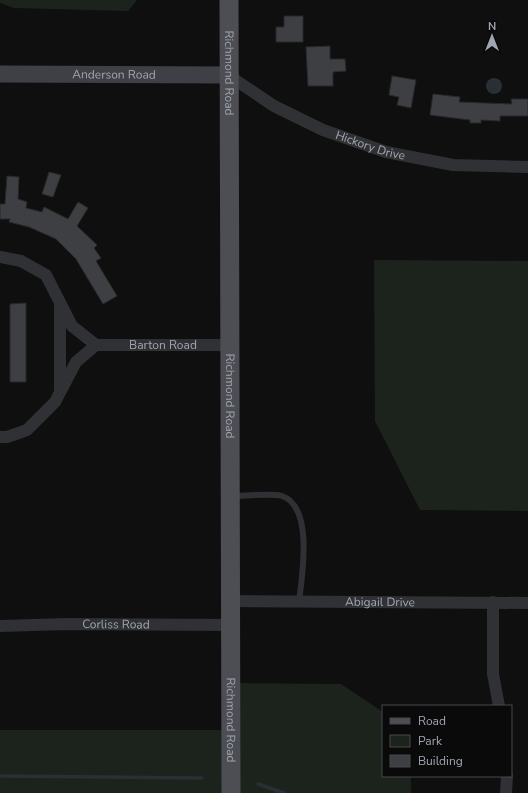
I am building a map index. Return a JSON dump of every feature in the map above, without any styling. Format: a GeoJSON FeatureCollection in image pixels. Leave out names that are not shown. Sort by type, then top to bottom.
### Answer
{"type":"FeatureCollection","features":[{"type":"Feature","properties":{"kind":"main road","name":"Richmond Road"},"geometry":{"type":"LineString","coordinates":[[229,0],[228,75],[232,793]]}},
{"type":"Feature","properties":{"kind":"street","name":"Anderson Road"},"geometry":{"type":"LineString","coordinates":[[0,74],[228,75]]}},
{"type":"Feature","properties":{"kind":"street","name":"Hickory Drive"},"geometry":{"type":"LineString","coordinates":[[228,75],[274,106],[323,130],[386,152],[453,165],[528,166]]}},
{"type":"Feature","properties":{"kind":"street"},"geometry":{"type":"LineString","coordinates":[[0,257],[21,261],[46,275],[72,326],[96,345],[76,362],[55,402],[27,430],[7,437],[0,437]]}},
{"type":"Feature","properties":{"kind":"street"},"geometry":{"type":"LineString","coordinates":[[60,303],[60,393]]}},
{"type":"Feature","properties":{"kind":"street","name":"Barton Road"},"geometry":{"type":"LineString","coordinates":[[96,345],[230,345]]}},
{"type":"Feature","properties":{"kind":"street","name":"Abigail Drive"},"geometry":{"type":"LineString","coordinates":[[232,602],[528,603]]}},
{"type":"Feature","properties":{"kind":"street"},"geometry":{"type":"LineString","coordinates":[[493,602],[493,674],[499,705]]}},
{"type":"Feature","properties":{"kind":"street","name":"Corliss Road"},"geometry":{"type":"LineString","coordinates":[[0,626],[66,624],[232,625]]}},
{"type":"Feature","properties":{"kind":"street"},"geometry":{"type":"LineString","coordinates":[[506,793],[507,777]]}},
{"type":"Feature","properties":{"kind":"lane"},"geometry":{"type":"LineString","coordinates":[[231,496],[280,495],[292,501],[299,516],[303,540],[304,557],[299,602]]}},
{"type":"Feature","properties":{"kind":"green space"},"geometry":{"type":"Polygon","coordinates":[[[0,0],[137,0],[128,11],[14,8],[0,3],[0,0]]]}},
{"type":"Feature","properties":{"kind":"green space"},"geometry":{"type":"Polygon","coordinates":[[[374,260],[528,261],[528,511],[420,510],[375,421],[374,260]]]}},
{"type":"Feature","properties":{"kind":"green space"},"geometry":{"type":"Polygon","coordinates":[[[232,683],[341,684],[382,711],[382,777],[411,777],[411,793],[0,793],[0,730],[231,730],[232,683]]]}},
{"type":"Feature","properties":{"kind":"shaded area"},"geometry":{"type":"Polygon","coordinates":[[[491,78],[497,78],[502,83],[500,92],[497,94],[491,94],[486,89],[486,83],[491,78]]]}},
{"type":"Feature","properties":{"kind":"building"},"geometry":{"type":"Polygon","coordinates":[[[284,16],[303,16],[303,42],[276,42],[276,27],[284,27],[284,16]]]}},
{"type":"Feature","properties":{"kind":"building"},"geometry":{"type":"Polygon","coordinates":[[[330,46],[330,59],[345,59],[346,71],[333,72],[333,86],[308,86],[306,47],[330,46]]]}},
{"type":"Feature","properties":{"kind":"building"},"geometry":{"type":"Polygon","coordinates":[[[392,76],[416,80],[411,108],[397,105],[399,97],[389,95],[392,76]]]}},
{"type":"Feature","properties":{"kind":"building"},"geometry":{"type":"Polygon","coordinates":[[[433,94],[460,97],[459,102],[512,104],[511,99],[528,99],[528,116],[500,116],[500,121],[481,120],[481,123],[470,123],[470,120],[430,115],[433,94]]]}},
{"type":"Feature","properties":{"kind":"building"},"geometry":{"type":"Polygon","coordinates":[[[49,172],[61,175],[53,197],[42,194],[49,172]]]}},
{"type":"Feature","properties":{"kind":"building"},"geometry":{"type":"Polygon","coordinates":[[[7,176],[19,177],[18,199],[27,202],[26,208],[42,212],[44,207],[68,219],[78,202],[88,208],[77,226],[97,245],[94,248],[101,258],[96,261],[117,296],[103,304],[76,259],[56,239],[29,227],[9,222],[10,219],[0,219],[0,204],[5,204],[7,176]]]}},
{"type":"Feature","properties":{"kind":"building"},"geometry":{"type":"Polygon","coordinates":[[[26,303],[26,382],[10,382],[10,304],[26,303]]]}},
{"type":"Feature","properties":{"kind":"waterway"},"geometry":{"type":"LineString","coordinates":[[0,776],[202,778]]}},
{"type":"Feature","properties":{"kind":"waterway"},"geometry":{"type":"LineString","coordinates":[[258,784],[284,793]]}}]}
